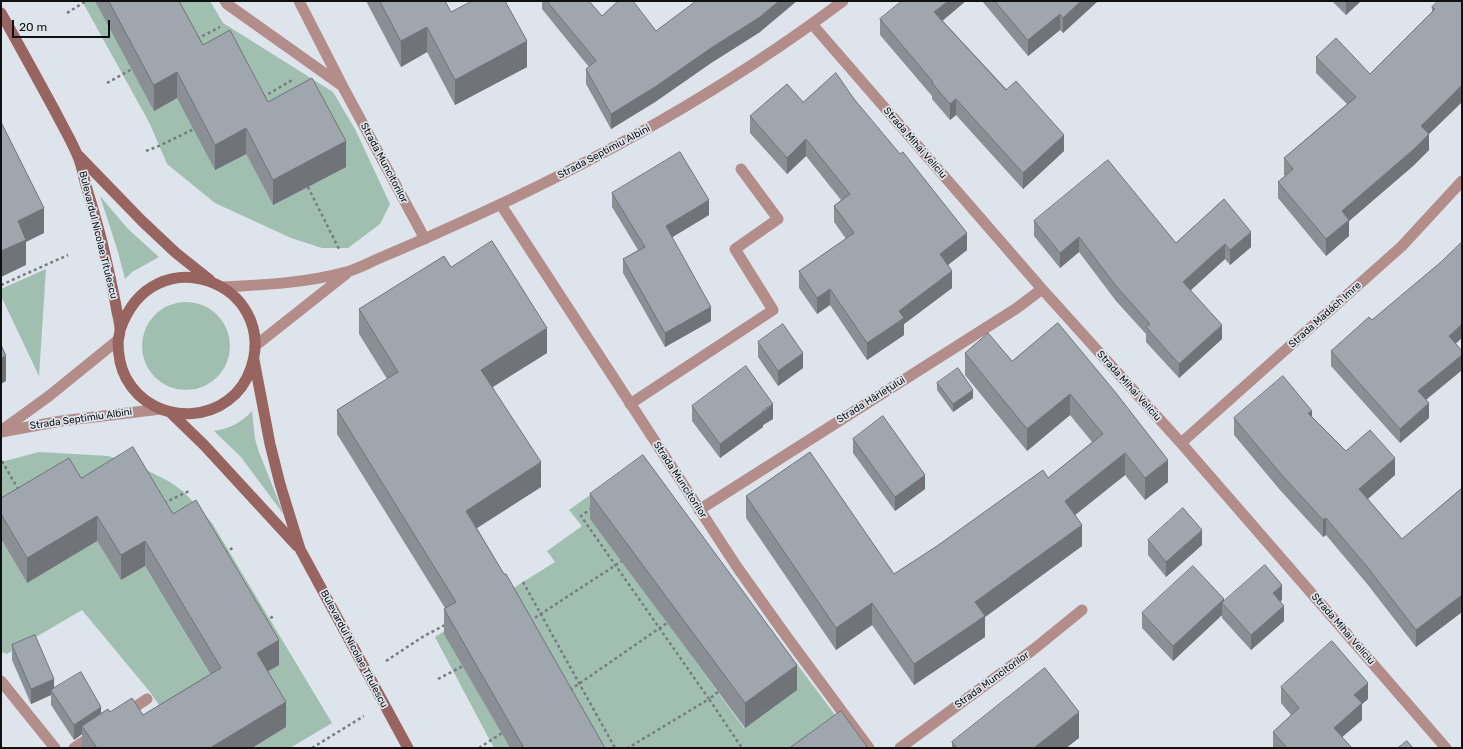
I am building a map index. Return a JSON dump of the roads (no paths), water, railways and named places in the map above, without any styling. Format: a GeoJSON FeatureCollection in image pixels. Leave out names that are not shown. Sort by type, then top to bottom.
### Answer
{"type":"FeatureCollection","features":[{"type":"Feature","properties":{"kind":"main road","name":"Bulevardul Nicolae Titulescu"},"geometry":{"type":"LineString","coordinates":[[1,13],[77,154],[102,242],[112,286],[119,335]]}},
{"type":"Feature","properties":{"kind":"main road","name":"Bulevardul Nicolae Titulescu"},"geometry":{"type":"LineString","coordinates":[[77,154],[142,221],[176,253],[212,282]]}},
{"type":"Feature","properties":{"kind":"main road"},"geometry":{"type":"LineString","coordinates":[[186,277],[200,278],[212,282],[222,288],[232,294],[240,303],[251,323],[255,351],[247,379],[241,388],[224,403],[214,409],[192,414],[180,414],[165,410],[144,400],[126,378],[120,360],[119,335],[130,308],[138,297],[148,289],[172,279],[186,277]]}},
{"type":"Feature","properties":{"kind":"main road","name":"Bulevardul Nicolae Titulescu"},"geometry":{"type":"LineString","coordinates":[[255,351],[270,444],[280,484],[300,549],[408,748]]}},
{"type":"Feature","properties":{"kind":"main road","name":"Bulevardul Nicolae Titulescu"},"geometry":{"type":"LineString","coordinates":[[165,410],[204,445],[300,549]]}},
{"type":"Feature","properties":{"kind":"street","name":"Strada Muncitorilor"},"geometry":{"type":"LineString","coordinates":[[225,1],[227,4],[343,87]]}},
{"type":"Feature","properties":{"kind":"street","name":"Strada Muncitorilor"},"geometry":{"type":"LineString","coordinates":[[299,1],[343,87],[425,238]]}},
{"type":"Feature","properties":{"kind":"street","name":"Strada Septimiu Albini"},"geometry":{"type":"LineString","coordinates":[[222,288],[284,283],[348,272],[501,205],[579,166],[655,125],[740,74],[812,24],[842,1]]}},
{"type":"Feature","properties":{"kind":"street","name":"Strada Mihai Veliciu"},"geometry":{"type":"LineString","coordinates":[[812,24],[1042,289],[1181,443],[1446,748]]}},
{"type":"Feature","properties":{"kind":"street"},"geometry":{"type":"LineString","coordinates":[[630,404],[773,310],[735,249],[778,219],[741,169]]}},
{"type":"Feature","properties":{"kind":"street","name":"Strada Madách Imre"},"geometry":{"type":"LineString","coordinates":[[1181,443],[1402,246],[1462,181]]}},
{"type":"Feature","properties":{"kind":"street","name":"Strada Muncitorilor"},"geometry":{"type":"LineString","coordinates":[[501,205],[736,567],[869,748]]}},
{"type":"Feature","properties":{"kind":"street","name":"Strada Septimiu Albini"},"geometry":{"type":"LineString","coordinates":[[255,351],[348,272]]}},
{"type":"Feature","properties":{"kind":"street","name":"Strada Hârlețului"},"geometry":{"type":"LineString","coordinates":[[699,510],[1010,312],[1042,289]]}},
{"type":"Feature","properties":{"kind":"street","name":"Strada Septimiu Albini"},"geometry":{"type":"LineString","coordinates":[[1,431],[49,396],[119,335]]}},
{"type":"Feature","properties":{"kind":"street","name":"Strada Septimiu Albini"},"geometry":{"type":"LineString","coordinates":[[1,431],[61,421],[165,410]]}},
{"type":"Feature","properties":{"kind":"street","name":"Strada Muncitorilor"},"geometry":{"type":"LineString","coordinates":[[900,748],[1034,649],[1082,610]]}},
{"type":"Feature","properties":{"kind":"street"},"geometry":{"type":"LineString","coordinates":[[1,681],[55,748]]}},
{"type":"Feature","properties":{"kind":"street"},"geometry":{"type":"LineString","coordinates":[[120,717],[147,699]]}},
{"type":"Feature","properties":{"kind":"street"},"geometry":{"type":"LineString","coordinates":[[74,748],[107,726]]}}]}
